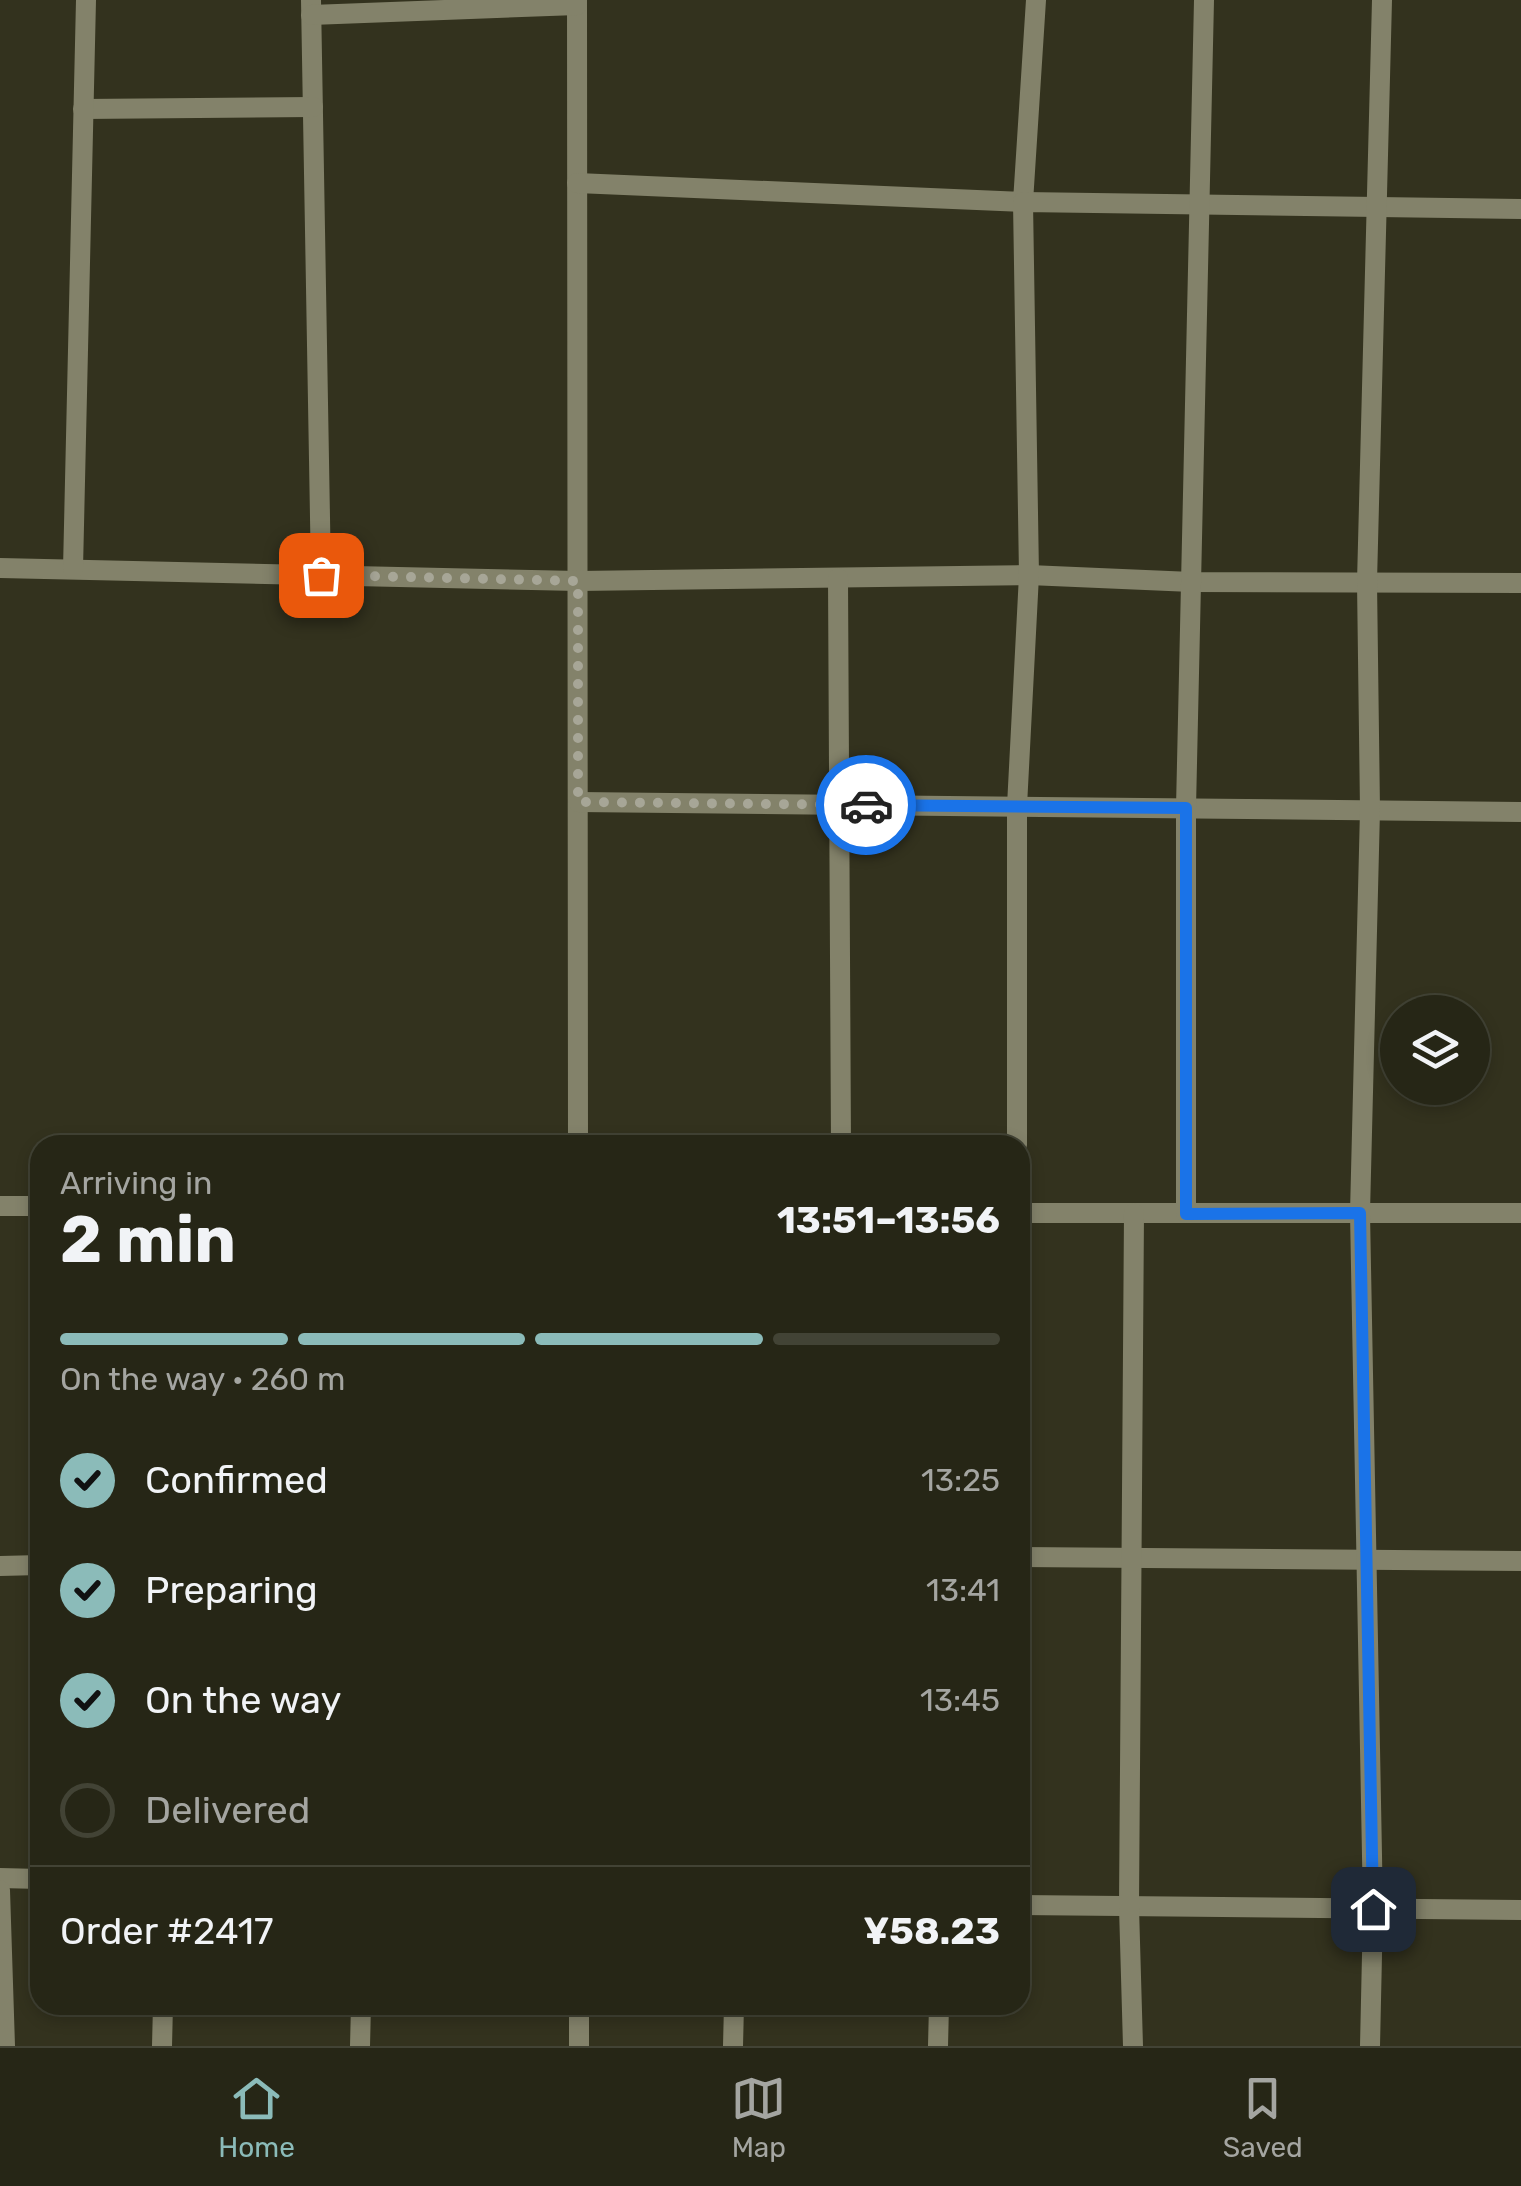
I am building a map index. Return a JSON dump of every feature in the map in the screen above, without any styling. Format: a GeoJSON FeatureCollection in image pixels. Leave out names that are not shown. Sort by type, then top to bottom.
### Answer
{"type":"FeatureCollection","features":[{"type":"Feature","properties":{"kind":"street"},"geometry":{"type":"LineString","coordinates":[[73,570],[86,0]]}},
{"type":"Feature","properties":{"kind":"street"},"geometry":{"type":"LineString","coordinates":[[1017,1135],[1017,806],[1030,575],[1023,202],[1036,0]]}},
{"type":"Feature","properties":{"kind":"street"},"geometry":{"type":"LineString","coordinates":[[1186,1214],[1186,808],[1204,0]]}},
{"type":"Feature","properties":{"kind":"street"},"geometry":{"type":"LineString","coordinates":[[1370,2046],[1373,1909],[1363,1560],[1360,1213],[1370,810],[1367,582],[1382,0]]}},
{"type":"Feature","properties":{"kind":"street"},"geometry":{"type":"LineString","coordinates":[[321,575],[311,8],[577,3],[578,1135]]}},
{"type":"Feature","properties":{"kind":"street"},"geometry":{"type":"LineString","coordinates":[[83,109],[313,108]]}},
{"type":"Feature","properties":{"kind":"street"},"geometry":{"type":"LineString","coordinates":[[577,183],[1023,202],[1521,209]]}},
{"type":"Feature","properties":{"kind":"street"},"geometry":{"type":"LineString","coordinates":[[0,568],[578,581],[1030,575],[1192,582],[1521,583]]}},
{"type":"Feature","properties":{"kind":"street"},"geometry":{"type":"LineString","coordinates":[[838,578],[842,804],[840,1135]]}},
{"type":"Feature","properties":{"kind":"street"},"geometry":{"type":"LineString","coordinates":[[578,802],[1521,812]]}},
{"type":"Feature","properties":{"kind":"street"},"geometry":{"type":"LineString","coordinates":[[0,1206],[30,1206]]}},
{"type":"Feature","properties":{"kind":"street"},"geometry":{"type":"LineString","coordinates":[[1030,1213],[1521,1213]]}},
{"type":"Feature","properties":{"kind":"street"},"geometry":{"type":"LineString","coordinates":[[1133,2046],[1129,1907],[1134,1214]]}},
{"type":"Feature","properties":{"kind":"street"},"geometry":{"type":"LineString","coordinates":[[1030,1557],[1521,1561]]}},
{"type":"Feature","properties":{"kind":"street"},"geometry":{"type":"LineString","coordinates":[[0,1566],[30,1565]]}},
{"type":"Feature","properties":{"kind":"street"},"geometry":{"type":"LineString","coordinates":[[0,1878],[30,1879]]}},
{"type":"Feature","properties":{"kind":"street"},"geometry":{"type":"LineString","coordinates":[[0,1890],[6,2046]]}},
{"type":"Feature","properties":{"kind":"street"},"geometry":{"type":"LineString","coordinates":[[1030,1906],[1521,1910]]}},
{"type":"Feature","properties":{"kind":"street"},"geometry":{"type":"LineString","coordinates":[[162,2046],[163,2015]]}},
{"type":"Feature","properties":{"kind":"street"},"geometry":{"type":"LineString","coordinates":[[360,2046],[362,2015]]}},
{"type":"Feature","properties":{"kind":"street"},"geometry":{"type":"LineString","coordinates":[[579,2015],[579,2046]]}},
{"type":"Feature","properties":{"kind":"street"},"geometry":{"type":"LineString","coordinates":[[733,2046],[734,2015]]}},
{"type":"Feature","properties":{"kind":"street"},"geometry":{"type":"LineString","coordinates":[[938,2015],[938,2046]]}},
{"type":"Feature","properties":{"kind":"way so far"},"geometry":{"type":"LineString","coordinates":[[321,575],[578,581],[578,802],[866,805]]}},
{"type":"Feature","properties":{"kind":"route"},"geometry":{"type":"LineString","coordinates":[[866,805],[1186,808],[1186,1214],[1360,1213],[1363,1560],[1373,1909]]}}]}
